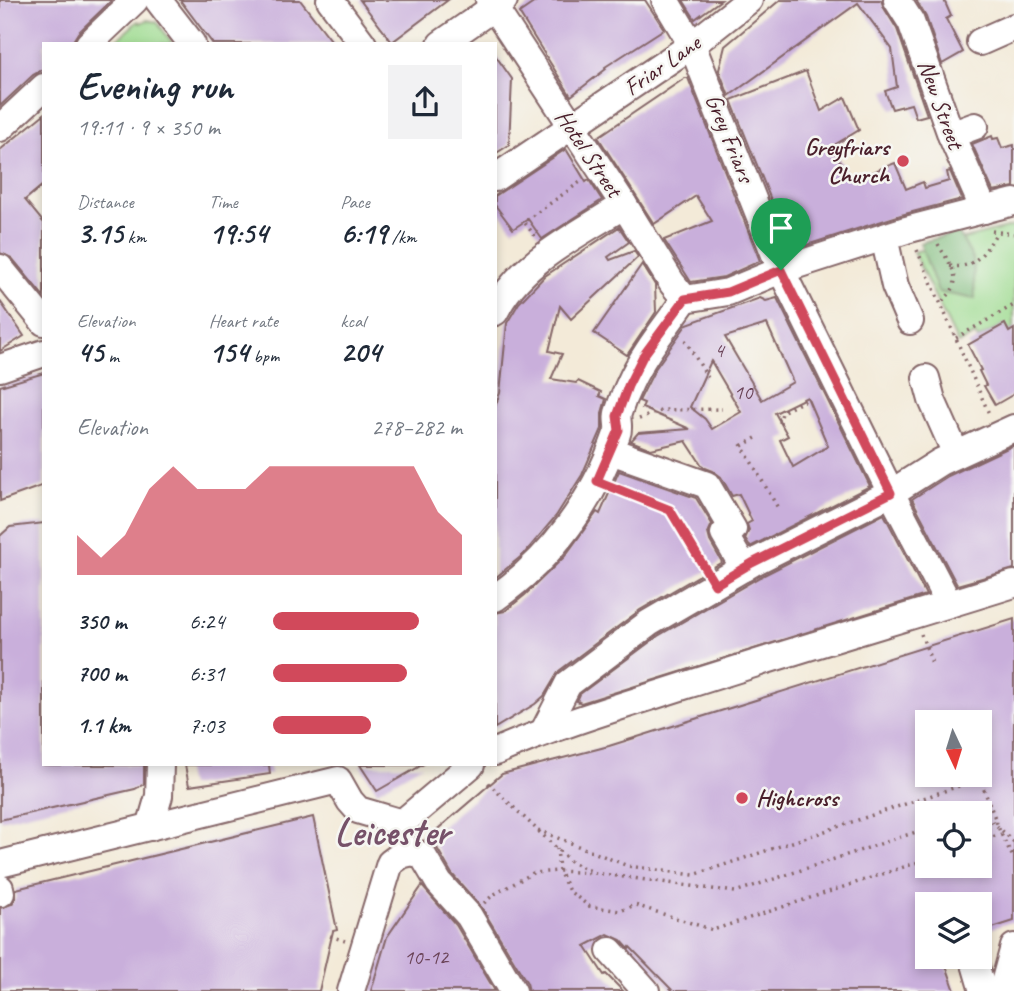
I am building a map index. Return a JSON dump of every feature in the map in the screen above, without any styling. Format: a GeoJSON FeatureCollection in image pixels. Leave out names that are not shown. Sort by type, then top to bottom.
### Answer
{"type":"FeatureCollection","features":[{"type":"Feature","properties":{"kind":"street"},"geometry":{"type":"LineString","coordinates":[[91,42],[135,0]]}},
{"type":"Feature","properties":{"kind":"street"},"geometry":{"type":"LineString","coordinates":[[158,0],[190,42]]}},
{"type":"Feature","properties":{"kind":"street"},"geometry":{"type":"LineString","coordinates":[[330,0],[362,42]]}},
{"type":"Feature","properties":{"kind":"street","name":"Grey Friars"},"geometry":{"type":"LineString","coordinates":[[665,0],[736,132],[781,270],[949,604]]}},
{"type":"Feature","properties":{"kind":"street","name":"Friar Lane"},"geometry":{"type":"LineString","coordinates":[[497,177],[692,46],[749,0]]}},
{"type":"Feature","properties":{"kind":"street","name":"New Street"},"geometry":{"type":"LineString","coordinates":[[897,0],[911,22],[933,79],[963,130],[984,210]]}},
{"type":"Feature","properties":{"kind":"street"},"geometry":{"type":"LineString","coordinates":[[445,42],[495,2]]}},
{"type":"Feature","properties":{"kind":"street","name":"Hotel Street"},"geometry":{"type":"LineString","coordinates":[[495,2],[572,127],[685,299]]}},
{"type":"Feature","properties":{"kind":"street"},"geometry":{"type":"LineString","coordinates":[[980,41],[1014,27]]}},
{"type":"Feature","properties":{"kind":"street"},"geometry":{"type":"LineString","coordinates":[[933,79],[960,85]]}},
{"type":"Feature","properties":{"kind":"street"},"geometry":{"type":"LineString","coordinates":[[0,128],[42,89]]}},
{"type":"Feature","properties":{"kind":"street"},"geometry":{"type":"LineString","coordinates":[[497,597],[528,574],[604,484],[615,440],[617,416],[643,356],[685,299],[728,292],[781,270],[895,234],[1014,202]]}},
{"type":"Feature","properties":{"kind":"street"},"geometry":{"type":"LineString","coordinates":[[497,308],[516,281],[535,263],[624,205]]}},
{"type":"Feature","properties":{"kind":"street"},"geometry":{"type":"LineString","coordinates":[[895,234],[895,286],[910,321]]}},
{"type":"Feature","properties":{"kind":"street"},"geometry":{"type":"LineString","coordinates":[[0,268],[42,320]]}},
{"type":"Feature","properties":{"kind":"street"},"geometry":{"type":"LineString","coordinates":[[0,368],[42,354]]}},
{"type":"Feature","properties":{"kind":"street"},"geometry":{"type":"LineString","coordinates":[[926,378],[956,454]]}},
{"type":"Feature","properties":{"kind":"street"},"geometry":{"type":"LineString","coordinates":[[544,731],[568,684],[649,623],[713,581],[891,493],[956,454],[1006,431]]}},
{"type":"Feature","properties":{"kind":"street"},"geometry":{"type":"LineString","coordinates":[[615,440],[707,485],[733,528],[724,534],[744,568]]}},
{"type":"Feature","properties":{"kind":"street"},"geometry":{"type":"LineString","coordinates":[[497,751],[544,731],[1014,584]]}},
{"type":"Feature","properties":{"kind":"street"},"geometry":{"type":"LineString","coordinates":[[150,827],[159,796],[160,766]]}},
{"type":"Feature","properties":{"kind":"street"},"geometry":{"type":"LineString","coordinates":[[0,864],[150,827],[335,772],[350,801],[358,810],[402,822],[476,771]]}},
{"type":"Feature","properties":{"kind":"street"},"geometry":{"type":"LineString","coordinates":[[401,855],[402,822]]}},
{"type":"Feature","properties":{"kind":"street"},"geometry":{"type":"LineString","coordinates":[[351,991],[390,863],[401,855],[413,852],[423,856],[439,883],[469,916],[513,991]]}},
{"type":"Feature","properties":{"kind":"street"},"geometry":{"type":"LineString","coordinates":[[1002,991],[1014,947]]}},
{"type":"Feature","properties":{"kind":"street"},"geometry":{"type":"LineString","coordinates":[[610,951],[646,991]]}},
{"type":"Feature","properties":{"kind":"street"},"geometry":{"type":"LineString","coordinates":[[977,969],[983,991]]}},
{"type":"Feature","properties":{"kind":"path"},"geometry":{"type":"LineString","coordinates":[[549,254],[524,222],[599,168]]}},
{"type":"Feature","properties":{"kind":"path"},"geometry":{"type":"LineString","coordinates":[[950,266],[960,268],[971,265],[997,232]]}},
{"type":"Feature","properties":{"kind":"path"},"geometry":{"type":"LineString","coordinates":[[895,234],[941,302],[956,338],[1006,431]]}},
{"type":"Feature","properties":{"kind":"path"},"geometry":{"type":"LineString","coordinates":[[936,242],[955,273],[955,285],[941,302]]}},
{"type":"Feature","properties":{"kind":"path"},"geometry":{"type":"LineString","coordinates":[[956,338],[1014,305]]}},
{"type":"Feature","properties":{"kind":"path"},"geometry":{"type":"LineString","coordinates":[[685,340],[708,378]]}},
{"type":"Feature","properties":{"kind":"path"},"geometry":{"type":"LineString","coordinates":[[780,423],[782,412],[808,398]]}},
{"type":"Feature","properties":{"kind":"path"},"geometry":{"type":"LineString","coordinates":[[615,440],[663,410],[722,409]]}},
{"type":"Feature","properties":{"kind":"path"},"geometry":{"type":"LineString","coordinates":[[755,438],[742,445],[778,508]]}},
{"type":"Feature","properties":{"kind":"path"},"geometry":{"type":"LineString","coordinates":[[604,484],[670,510],[713,581]]}},
{"type":"Feature","properties":{"kind":"path"},"geometry":{"type":"LineString","coordinates":[[915,615],[933,666]]}},
{"type":"Feature","properties":{"kind":"path"},"geometry":{"type":"LineString","coordinates":[[476,771],[572,862],[595,873]]}},
{"type":"Feature","properties":{"kind":"path"},"geometry":{"type":"LineString","coordinates":[[538,830],[628,866],[694,875],[980,779],[1000,834],[1014,859]]}},
{"type":"Feature","properties":{"kind":"path"},"geometry":{"type":"LineString","coordinates":[[992,821],[1014,842]]}},
{"type":"Feature","properties":{"kind":"path"},"geometry":{"type":"LineString","coordinates":[[493,895],[533,873],[559,870],[735,892],[915,832]]}},
{"type":"Feature","properties":{"kind":"path"},"geometry":{"type":"LineString","coordinates":[[992,837],[1000,834]]}},
{"type":"Feature","properties":{"kind":"path"},"geometry":{"type":"LineString","coordinates":[[556,848],[559,870],[569,891],[589,906],[620,911],[635,905],[713,930],[915,863]]}},
{"type":"Feature","properties":{"kind":"green space"},"geometry":{"type":"Polygon","coordinates":[[[147,20],[157,22],[172,42],[114,42],[138,21],[140,23],[147,20]]]}},
{"type":"Feature","properties":{"kind":"green space"},"geometry":{"type":"Polygon","coordinates":[[[1014,226],[1014,329],[1009,332],[1004,325],[978,339],[975,335],[958,344],[913,252],[1014,226]]]}},
{"type":"Feature","properties":{"kind":"green space"},"geometry":{"type":"Polygon","coordinates":[[[958,232],[973,259],[975,299],[938,292],[920,243],[958,232]]]}},
{"type":"Feature","properties":{"kind":"building"},"geometry":{"type":"Polygon","coordinates":[[[0,0],[112,0],[72,42],[42,42],[42,70],[33,75],[0,106],[0,0]]]}},
{"type":"Feature","properties":{"kind":"building"},"geometry":{"type":"Polygon","coordinates":[[[180,0],[300,0],[332,42],[212,42],[180,0]]]}},
{"type":"Feature","properties":{"kind":"building"},"geometry":{"type":"Polygon","coordinates":[[[360,0],[448,0],[392,42],[360,0]]]}},
{"type":"Feature","properties":{"kind":"building"},"geometry":{"type":"Polygon","coordinates":[[[538,0],[645,0],[664,29],[605,67],[606,69],[571,96],[519,13],[538,0]]]}},
{"type":"Feature","properties":{"kind":"building"},"geometry":{"type":"Polygon","coordinates":[[[683,0],[721,0],[695,19],[683,0]]]}},
{"type":"Feature","properties":{"kind":"building"},"geometry":{"type":"Polygon","coordinates":[[[780,0],[881,0],[897,29],[927,115],[916,118],[911,104],[892,109],[885,91],[897,87],[892,49],[858,3],[729,96],[719,70],[725,46],[780,0]]]}},
{"type":"Feature","properties":{"kind":"building"},"geometry":{"type":"Polygon","coordinates":[[[916,0],[944,0],[951,16],[946,19],[963,52],[942,64],[926,17],[916,0]]]}},
{"type":"Feature","properties":{"kind":"building"},"geometry":{"type":"Polygon","coordinates":[[[497,58],[512,79],[509,145],[497,153],[497,58]]]}},
{"type":"Feature","properties":{"kind":"building"},"geometry":{"type":"Polygon","coordinates":[[[806,71],[821,111],[845,97],[859,130],[831,147],[852,180],[895,163],[906,189],[923,182],[925,188],[949,181],[947,172],[950,171],[962,199],[901,215],[791,250],[731,100],[806,71]]]}},
{"type":"Feature","properties":{"kind":"building"},"geometry":{"type":"Polygon","coordinates":[[[688,78],[760,261],[724,277],[691,282],[664,240],[712,221],[696,196],[654,224],[598,137],[688,78]]]}},
{"type":"Feature","properties":{"kind":"building"},"geometry":{"type":"Polygon","coordinates":[[[42,116],[42,186],[25,200],[42,221],[42,295],[12,258],[0,253],[0,150],[42,116]]]}},
{"type":"Feature","properties":{"kind":"building"},"geometry":{"type":"Polygon","coordinates":[[[992,136],[993,139],[998,138],[1002,148],[1014,145],[1014,187],[993,191],[972,144],[992,136]]]}},
{"type":"Feature","properties":{"kind":"building"},"geometry":{"type":"Polygon","coordinates":[[[566,149],[586,182],[589,180],[602,200],[542,239],[528,219],[513,229],[497,208],[497,195],[566,149]]]}},
{"type":"Feature","properties":{"kind":"building"},"geometry":{"type":"Polygon","coordinates":[[[619,227],[629,242],[608,257],[610,260],[634,251],[638,257],[571,319],[560,306],[549,351],[562,354],[551,379],[576,383],[578,381],[601,392],[599,396],[606,399],[602,413],[602,429],[582,475],[556,516],[524,554],[497,576],[497,401],[507,323],[519,303],[545,276],[619,227]]]}},
{"type":"Feature","properties":{"kind":"building"},"geometry":{"type":"Polygon","coordinates":[[[642,264],[655,285],[656,312],[627,355],[594,333],[642,264]]]}},
{"type":"Feature","properties":{"kind":"building"},"geometry":{"type":"Polygon","coordinates":[[[760,298],[766,301],[777,298],[870,486],[750,547],[745,539],[749,530],[747,524],[752,521],[739,494],[732,496],[721,477],[703,467],[686,441],[651,449],[631,441],[638,433],[690,429],[642,408],[644,403],[639,401],[655,369],[687,324],[760,298]],[[767,324],[725,337],[762,400],[793,382],[767,324]],[[711,361],[690,407],[705,419],[712,429],[741,412],[711,361]],[[807,397],[775,413],[788,436],[780,440],[793,467],[828,446],[807,397]]]}},
{"type":"Feature","properties":{"kind":"building"},"geometry":{"type":"Polygon","coordinates":[[[0,301],[24,336],[0,351],[0,301]]]}},
{"type":"Feature","properties":{"kind":"building"},"geometry":{"type":"Polygon","coordinates":[[[1005,324],[1009,332],[1014,329],[1014,394],[995,405],[984,386],[986,385],[979,371],[981,370],[968,345],[1005,324]]]}},
{"type":"Feature","properties":{"kind":"building"},"geometry":{"type":"Polygon","coordinates":[[[42,374],[42,486],[0,501],[0,386],[42,374]]]}},
{"type":"Feature","properties":{"kind":"building"},"geometry":{"type":"Polygon","coordinates":[[[1014,445],[1014,569],[957,585],[912,499],[948,476],[1014,445]]]}},
{"type":"Feature","properties":{"kind":"building"},"geometry":{"type":"Polygon","coordinates":[[[619,471],[696,498],[712,524],[708,533],[710,541],[722,562],[640,610],[559,671],[544,696],[535,704],[497,727],[497,613],[505,611],[525,595],[565,556],[597,512],[600,514],[619,471]]]}},
{"type":"Feature","properties":{"kind":"building"},"geometry":{"type":"Polygon","coordinates":[[[884,514],[926,595],[581,703],[577,701],[580,694],[658,636],[760,577],[884,514]]]}},
{"type":"Feature","properties":{"kind":"building"},"geometry":{"type":"Polygon","coordinates":[[[42,523],[42,766],[144,766],[144,784],[135,789],[0,820],[0,536],[10,527],[42,523]]]}},
{"type":"Feature","properties":{"kind":"building","name":"Highcross"},"geometry":{"type":"Polygon","coordinates":[[[1014,619],[1014,921],[992,928],[992,892],[915,892],[915,969],[947,969],[955,991],[673,991],[630,947],[629,949],[621,940],[608,934],[585,946],[604,975],[623,991],[529,991],[527,983],[482,908],[452,874],[437,848],[425,840],[502,774],[609,746],[1014,619]]]}},
{"type":"Feature","properties":{"kind":"building"},"geometry":{"type":"Polygon","coordinates":[[[185,766],[269,766],[270,774],[189,786],[185,766]]]}},
{"type":"Feature","properties":{"kind":"building"},"geometry":{"type":"Polygon","coordinates":[[[361,766],[420,766],[377,791],[361,766]]]}},
{"type":"Feature","properties":{"kind":"building"},"geometry":{"type":"Polygon","coordinates":[[[313,817],[337,930],[333,931],[319,991],[0,991],[0,908],[12,904],[16,889],[313,817]]]}},
{"type":"Feature","properties":{"kind":"building"},"geometry":{"type":"Polygon","coordinates":[[[422,886],[456,925],[495,991],[371,991],[387,937],[422,886]]]}},
{"type":"Feature","properties":{"kind":"place","name":"Greyfriars Church"},"geometry":{"type":"Point","coordinates":[903,161]}},
{"type":"Feature","properties":{"kind":"place","name":"Highcross"},"geometry":{"type":"Point","coordinates":[742,798]}},
{"type":"Feature","properties":{"kind":"district","name":"Leicester"},"geometry":{"type":"Point","coordinates":[392,832]}},
{"type":"Feature","properties":{"kind":"route"},"geometry":{"type":"LineString","coordinates":[[781,270],[891,493],[752,563],[715,585],[670,510],[597,481],[619,430],[617,416],[628,386],[643,356],[685,299],[728,292],[781,270]]}}]}
